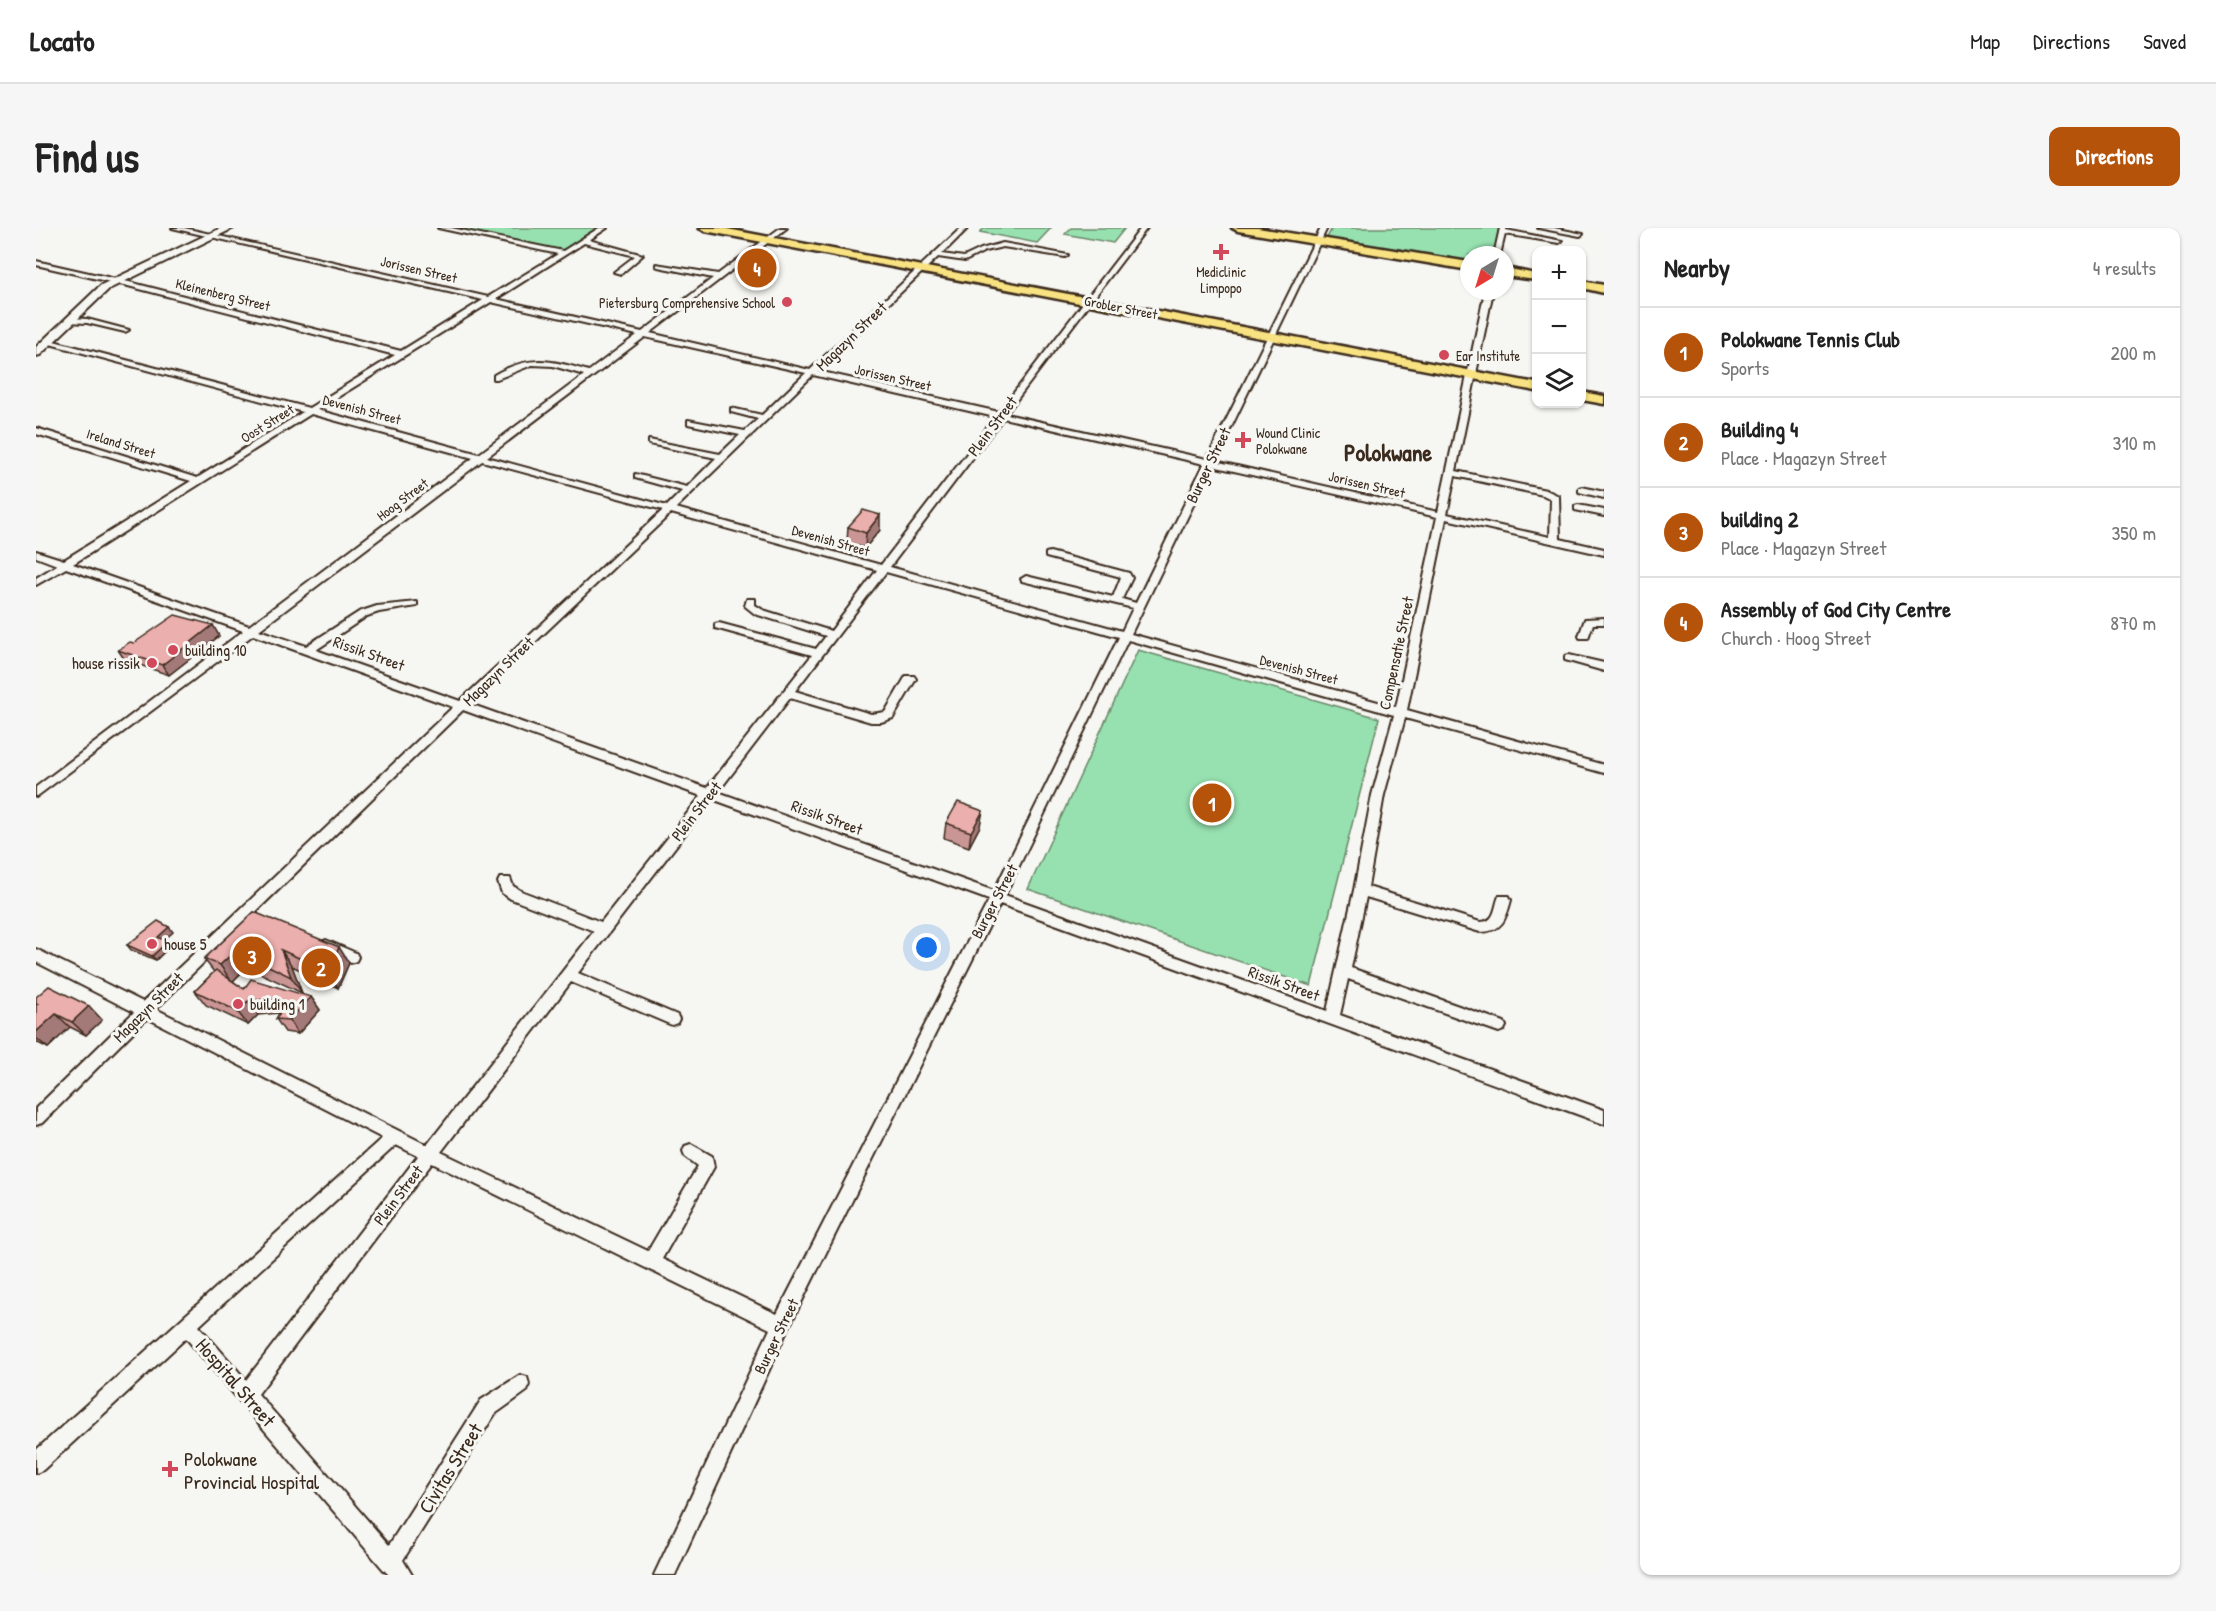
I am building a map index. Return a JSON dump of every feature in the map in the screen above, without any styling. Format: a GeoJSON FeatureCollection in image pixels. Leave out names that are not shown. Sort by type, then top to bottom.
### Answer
{"type":"FeatureCollection","features":[{"type":"Feature","properties":{"kind":"main road","name":"Grobler Street"},"geometry":{"type":"LineString","coordinates":[[705,228],[1532,386]]}},
{"type":"Feature","properties":{"kind":"main road"},"geometry":{"type":"LineString","coordinates":[[1238,228],[1460,265]]}},
{"type":"Feature","properties":{"kind":"main road"},"geometry":{"type":"LineString","coordinates":[[1514,274],[1532,277]]}},
{"type":"Feature","properties":{"kind":"main road"},"geometry":{"type":"LineString","coordinates":[[1586,286],[1604,289]]}},
{"type":"Feature","properties":{"kind":"main road"},"geometry":{"type":"LineString","coordinates":[[1586,397],[1604,400]]}},
{"type":"Feature","properties":{"kind":"street","name":"Jorissen Street"},"geometry":{"type":"LineString","coordinates":[[175,228],[1604,552]]}},
{"type":"Feature","properties":{"kind":"street"},"geometry":{"type":"LineString","coordinates":[[36,353],[97,294],[114,282],[229,228]]}},
{"type":"Feature","properties":{"kind":"street"},"geometry":{"type":"LineString","coordinates":[[441,228],[565,253]]}},
{"type":"Feature","properties":{"kind":"street","name":"Oost Street"},"geometry":{"type":"LineString","coordinates":[[36,582],[604,228]]}},
{"type":"Feature","properties":{"kind":"street","name":"Hoog Street"},"geometry":{"type":"LineString","coordinates":[[36,793],[784,228]]}},
{"type":"Feature","properties":{"kind":"street","name":"Magazyn Street"},"geometry":{"type":"LineString","coordinates":[[36,1118],[144,1011],[251,915],[462,705],[965,228]]}},
{"type":"Feature","properties":{"kind":"street","name":"Plein Street"},"geometry":{"type":"LineString","coordinates":[[247,1394],[429,1154],[833,635],[1144,228]]}},
{"type":"Feature","properties":{"kind":"street","name":"Burger Street"},"geometry":{"type":"LineString","coordinates":[[664,1575],[781,1325],[1140,607],[1324,228]]}},
{"type":"Feature","properties":{"kind":"street"},"geometry":{"type":"LineString","coordinates":[[1541,228],[1580,234]]}},
{"type":"Feature","properties":{"kind":"street"},"geometry":{"type":"LineString","coordinates":[[1499,246],[1503,230],[1559,241]]}},
{"type":"Feature","properties":{"kind":"street"},"geometry":{"type":"LineString","coordinates":[[583,241],[640,255],[618,272]]}},
{"type":"Feature","properties":{"kind":"street"},"geometry":{"type":"LineString","coordinates":[[936,255],[965,259],[983,250],[1003,245],[1065,255]]}},
{"type":"Feature","properties":{"kind":"street","name":"Kleinenberg Street"},"geometry":{"type":"LineString","coordinates":[[36,263],[402,354]]}},
{"type":"Feature","properties":{"kind":"street"},"geometry":{"type":"LineString","coordinates":[[658,265],[720,278]]}},
{"type":"Feature","properties":{"kind":"street","name":"Compensatie Street"},"geometry":{"type":"LineString","coordinates":[[1332,1020],[1361,890],[1378,795],[1401,712],[1441,514],[1488,300]]}},
{"type":"Feature","properties":{"kind":"street"},"geometry":{"type":"LineString","coordinates":[[70,320],[87,321],[125,330]]}},
{"type":"Feature","properties":{"kind":"street","name":"Devenish Street"},"geometry":{"type":"LineString","coordinates":[[49,341],[481,457],[1124,637],[1604,768]]}},
{"type":"Feature","properties":{"kind":"street"},"geometry":{"type":"LineString","coordinates":[[497,378],[516,365],[537,361],[591,374]]}},
{"type":"Feature","properties":{"kind":"street"},"geometry":{"type":"LineString","coordinates":[[734,410],[765,418]]}},
{"type":"Feature","properties":{"kind":"street"},"geometry":{"type":"LineString","coordinates":[[691,422],[747,434]]}},
{"type":"Feature","properties":{"kind":"street","name":"Ireland Street"},"geometry":{"type":"LineString","coordinates":[[36,431],[199,481]]}},
{"type":"Feature","properties":{"kind":"street"},"geometry":{"type":"LineString","coordinates":[[652,442],[722,457]]}},
{"type":"Feature","properties":{"kind":"street"},"geometry":{"type":"LineString","coordinates":[[1450,472],[1546,493],[1556,498],[1556,541]]}},
{"type":"Feature","properties":{"kind":"street"},"geometry":{"type":"LineString","coordinates":[[638,476],[689,490]]}},
{"type":"Feature","properties":{"kind":"street"},"geometry":{"type":"LineString","coordinates":[[1582,490],[1604,495]]}},
{"type":"Feature","properties":{"kind":"street"},"geometry":{"type":"LineString","coordinates":[[1578,508],[1604,513]]}},
{"type":"Feature","properties":{"kind":"street","name":"Rissik Street"},"geometry":{"type":"LineString","coordinates":[[36,554],[710,794],[1604,1117]]}},
{"type":"Feature","properties":{"kind":"street"},"geometry":{"type":"LineString","coordinates":[[1050,555],[1125,575],[1127,578],[1116,601]]}},
{"type":"Feature","properties":{"kind":"street"},"geometry":{"type":"LineString","coordinates":[[1026,579],[1140,607]]}},
{"type":"Feature","properties":{"kind":"street"},"geometry":{"type":"LineString","coordinates":[[751,600],[750,606],[759,612],[833,635]]}},
{"type":"Feature","properties":{"kind":"street"},"geometry":{"type":"LineString","coordinates":[[308,650],[363,614],[377,609],[413,604]]}},
{"type":"Feature","properties":{"kind":"street"},"geometry":{"type":"LineString","coordinates":[[1584,636],[1589,621],[1604,621]]}},
{"type":"Feature","properties":{"kind":"street"},"geometry":{"type":"LineString","coordinates":[[719,626],[819,653]]}},
{"type":"Feature","properties":{"kind":"street"},"geometry":{"type":"LineString","coordinates":[[1569,658],[1604,667]]}},
{"type":"Feature","properties":{"kind":"street"},"geometry":{"type":"LineString","coordinates":[[788,693],[871,718],[881,718],[889,715],[910,679]]}},
{"type":"Feature","properties":{"kind":"street"},"geometry":{"type":"LineString","coordinates":[[505,882],[507,889],[516,895],[604,929]]}},
{"type":"Feature","properties":{"kind":"street"},"geometry":{"type":"LineString","coordinates":[[1361,890],[1480,927],[1489,927],[1499,920],[1504,900]]}},
{"type":"Feature","properties":{"kind":"street"},"geometry":{"type":"LineString","coordinates":[[309,939],[351,957]]}},
{"type":"Feature","properties":{"kind":"street"},"geometry":{"type":"LineString","coordinates":[[36,955],[394,1137],[781,1325]]}},
{"type":"Feature","properties":{"kind":"street"},"geometry":{"type":"LineString","coordinates":[[1343,971],[1499,1026]]}},
{"type":"Feature","properties":{"kind":"street"},"geometry":{"type":"LineString","coordinates":[[569,975],[672,1019]]}},
{"type":"Feature","properties":{"kind":"street"},"geometry":{"type":"LineString","coordinates":[[36,1462],[188,1327],[394,1137]]}},
{"type":"Feature","properties":{"kind":"street"},"geometry":{"type":"LineString","coordinates":[[651,1262],[706,1167],[706,1161],[691,1151]]}},
{"type":"Feature","properties":{"kind":"street","name":"Hospital Street"},"geometry":{"type":"LineString","coordinates":[[188,1327],[396,1568]]}},
{"type":"Feature","properties":{"kind":"street","name":"Civitas Street"},"geometry":{"type":"LineString","coordinates":[[396,1568],[488,1407],[520,1384]]}},
{"type":"Feature","properties":{"kind":"green space"},"geometry":{"type":"Polygon","coordinates":[[[453,228],[602,228],[566,250],[558,250],[453,228]]]}},
{"type":"Feature","properties":{"kind":"green space"},"geometry":{"type":"Polygon","coordinates":[[[985,228],[1051,228],[1037,243],[980,232],[985,228]]]}},
{"type":"Feature","properties":{"kind":"green space"},"geometry":{"type":"Polygon","coordinates":[[[1071,228],[1125,228],[1113,243],[1065,234],[1071,228]]]}},
{"type":"Feature","properties":{"kind":"green space"},"geometry":{"type":"Polygon","coordinates":[[[1332,228],[1501,228],[1498,246],[1460,246],[1460,262],[1326,240],[1332,228]]]}},
{"type":"Feature","properties":{"kind":"green space"},"geometry":{"type":"Polygon","coordinates":[[[1138,650],[1379,718],[1311,986],[1028,889],[1138,650]]]}},
{"type":"Feature","properties":{"kind":"building"},"geometry":{"type":"Polygon","coordinates":[[[863,510],[880,515],[866,533],[848,527],[863,510]]]}},
{"type":"Feature","properties":{"kind":"building"},"geometry":{"type":"Polygon","coordinates":[[[175,615],[213,625],[162,665],[118,650],[130,642],[134,643],[175,615]]]}},
{"type":"Feature","properties":{"kind":"building"},"geometry":{"type":"Polygon","coordinates":[[[958,802],[983,811],[971,832],[946,823],[958,802]]]}},
{"type":"Feature","properties":{"kind":"building"},"geometry":{"type":"Polygon","coordinates":[[[254,912],[339,947],[328,971],[281,950],[291,977],[236,950],[220,965],[204,959],[254,912]]]}},
{"type":"Feature","properties":{"kind":"building","name":"house 5"},"geometry":{"type":"Polygon","coordinates":[[[158,921],[169,927],[158,937],[167,942],[152,956],[127,945],[158,921]]]}},
{"type":"Feature","properties":{"kind":"building"},"geometry":{"type":"Polygon","coordinates":[[[216,970],[244,989],[251,979],[311,997],[289,1020],[276,1019],[282,1009],[272,999],[248,1001],[237,1011],[195,991],[216,970]]]}},
{"type":"Feature","properties":{"kind":"building"},"geometry":{"type":"Polygon","coordinates":[[[49,986],[89,1006],[72,1022],[56,1014],[36,1032],[36,1005],[38,1004],[36,997],[49,986]]]}},
{"type":"Feature","properties":{"kind":"place","name":"Mediclinic Limpopo"},"geometry":{"type":"Point","coordinates":[1221,252]}},
{"type":"Feature","properties":{"kind":"place","name":"Assembly of God City Centre"},"geometry":{"type":"Point","coordinates":[757,268]}},
{"type":"Feature","properties":{"kind":"place","name":"Pietersburg Comprehensive School"},"geometry":{"type":"Point","coordinates":[787,302]}},
{"type":"Feature","properties":{"kind":"place","name":"Ear Institute"},"geometry":{"type":"Point","coordinates":[1444,355]}},
{"type":"Feature","properties":{"kind":"place","name":"Wound Clinic Polokwane"},"geometry":{"type":"Point","coordinates":[1243,440]}},
{"type":"Feature","properties":{"kind":"place","name":"building 10"},"geometry":{"type":"Point","coordinates":[173,650]}},
{"type":"Feature","properties":{"kind":"place","name":"house rissik"},"geometry":{"type":"Point","coordinates":[152,663]}},
{"type":"Feature","properties":{"kind":"place","name":"Polokwane Tennis Club"},"geometry":{"type":"Point","coordinates":[1212,803]}},
{"type":"Feature","properties":{"kind":"place","name":"house 5"},"geometry":{"type":"Point","coordinates":[152,944]}},
{"type":"Feature","properties":{"kind":"place","name":"building 2"},"geometry":{"type":"Point","coordinates":[252,956]}},
{"type":"Feature","properties":{"kind":"place","name":"Building 4"},"geometry":{"type":"Point","coordinates":[321,968]}},
{"type":"Feature","properties":{"kind":"place","name":"building 1"},"geometry":{"type":"Point","coordinates":[238,1004]}},
{"type":"Feature","properties":{"kind":"place","name":"Polokwane Provincial Hospital"},"geometry":{"type":"Point","coordinates":[170,1469]}},
{"type":"Feature","properties":{"kind":"district","name":"Polokwane"},"geometry":{"type":"Point","coordinates":[1388,452]}}]}
